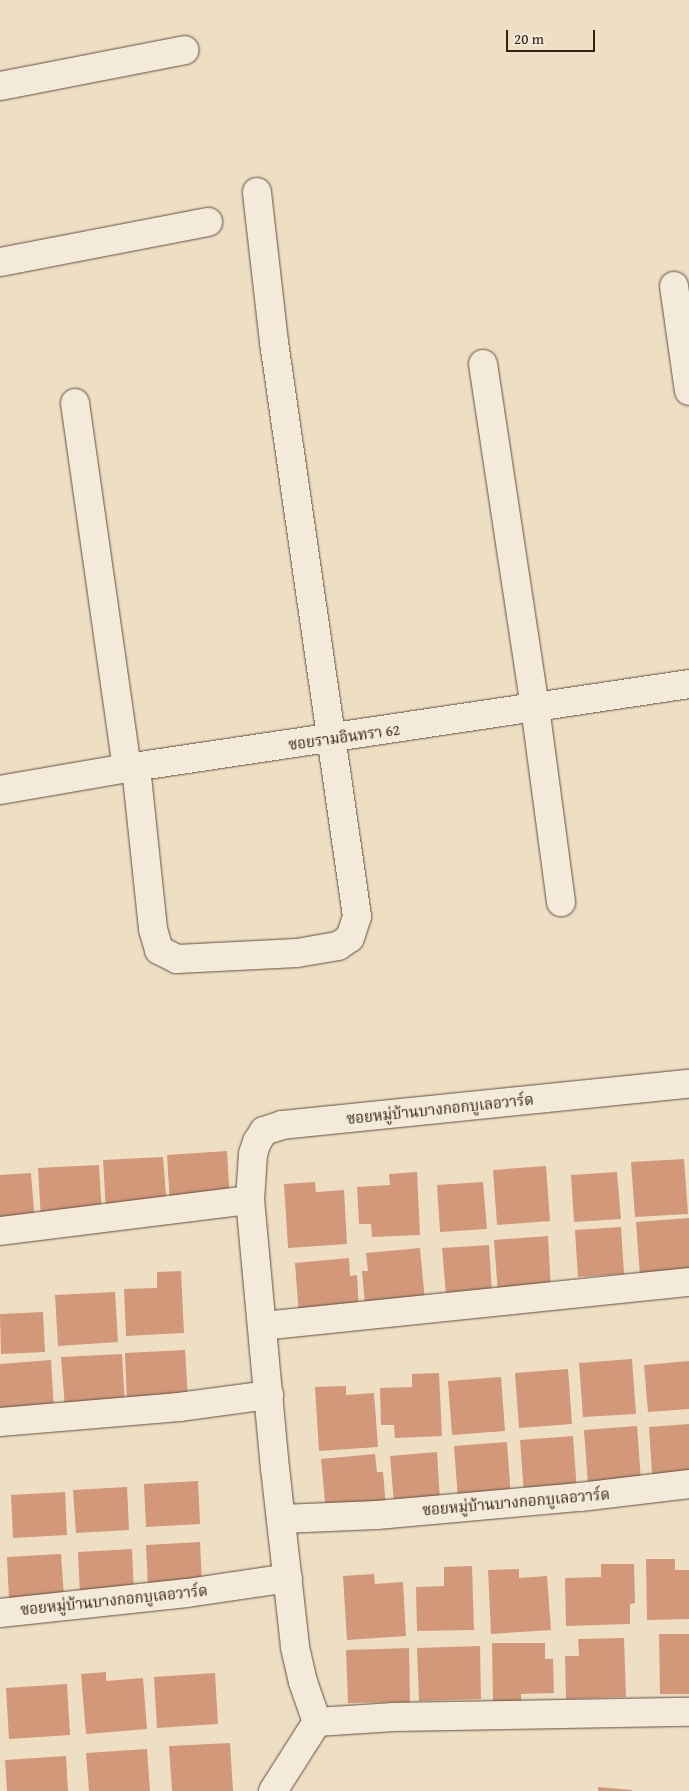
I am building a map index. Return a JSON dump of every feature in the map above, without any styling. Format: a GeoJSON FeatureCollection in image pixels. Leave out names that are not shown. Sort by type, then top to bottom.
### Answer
{"type":"FeatureCollection","features":[{"type":"Feature","properties":{"kind":"street"},"geometry":{"type":"LineString","coordinates":[[0,86],[185,50]]}},
{"type":"Feature","properties":{"kind":"street"},"geometry":{"type":"LineString","coordinates":[[75,403],[132,768],[153,929],[159,950],[178,958],[297,953],[338,946],[350,938],[357,916],[333,739],[274,342],[256,192]]}},
{"type":"Feature","properties":{"kind":"street"},"geometry":{"type":"LineString","coordinates":[[0,262],[208,222]]}},
{"type":"Feature","properties":{"kind":"street"},"geometry":{"type":"LineString","coordinates":[[674,286],[689,391]]}},
{"type":"Feature","properties":{"kind":"street"},"geometry":{"type":"LineString","coordinates":[[483,364],[562,902]]}},
{"type":"Feature","properties":{"kind":"street","name":"ซอยรามอินทรา 62"},"geometry":{"type":"LineString","coordinates":[[0,790],[132,768],[689,684]]}},
{"type":"Feature","properties":{"kind":"street","name":"ซอยหมู่บ้านบางกอกบูเลอวาร์ด"},"geometry":{"type":"LineString","coordinates":[[317,1722],[303,1682],[295,1646],[250,1200],[253,1154],[256,1142],[264,1131],[282,1125],[689,1084]]}},
{"type":"Feature","properties":{"kind":"street"},"geometry":{"type":"LineString","coordinates":[[0,1231],[250,1200]]}},
{"type":"Feature","properties":{"kind":"street"},"geometry":{"type":"LineString","coordinates":[[263,1326],[689,1282]]}},
{"type":"Feature","properties":{"kind":"street"},"geometry":{"type":"LineString","coordinates":[[0,1422],[179,1407],[269,1395]]}},
{"type":"Feature","properties":{"kind":"street","name":"ซอยหมู่บ้านบางกอกบูเลอวาร์ด"},"geometry":{"type":"LineString","coordinates":[[282,1519],[377,1515],[580,1497],[689,1484]]}},
{"type":"Feature","properties":{"kind":"street","name":"ซอยหมู่บ้านบางกอกบูเลอวาร์ด"},"geometry":{"type":"LineString","coordinates":[[0,1613],[186,1593],[288,1578]]}},
{"type":"Feature","properties":{"kind":"street"},"geometry":{"type":"LineString","coordinates":[[273,1791],[317,1722],[394,1717],[689,1712]]}},
{"type":"Feature","properties":{"kind":"building"},"geometry":{"type":"Polygon","coordinates":[[[227,1151],[230,1202],[170,1205],[167,1155],[227,1151]]]}},
{"type":"Feature","properties":{"kind":"building"},"geometry":{"type":"Polygon","coordinates":[[[163,1157],[167,1208],[106,1211],[103,1160],[163,1157]]]}},
{"type":"Feature","properties":{"kind":"building"},"geometry":{"type":"Polygon","coordinates":[[[684,1159],[688,1214],[635,1217],[631,1162],[684,1159]]]}},
{"type":"Feature","properties":{"kind":"building"},"geometry":{"type":"Polygon","coordinates":[[[99,1165],[102,1216],[41,1219],[38,1168],[99,1165]]]}},
{"type":"Feature","properties":{"kind":"building"},"geometry":{"type":"Polygon","coordinates":[[[546,1166],[550,1221],[497,1225],[493,1170],[546,1166]]]}},
{"type":"Feature","properties":{"kind":"building"},"geometry":{"type":"Polygon","coordinates":[[[417,1172],[420,1235],[372,1237],[371,1224],[359,1224],[357,1187],[390,1185],[389,1174],[417,1172]]]}},
{"type":"Feature","properties":{"kind":"building"},"geometry":{"type":"Polygon","coordinates":[[[617,1172],[621,1219],[574,1222],[571,1175],[617,1172]]]}},
{"type":"Feature","properties":{"kind":"building"},"geometry":{"type":"Polygon","coordinates":[[[31,1173],[35,1224],[0,1226],[0,1175],[31,1173]]]}},
{"type":"Feature","properties":{"kind":"building"},"geometry":{"type":"Polygon","coordinates":[[[315,1182],[316,1192],[344,1190],[347,1244],[288,1248],[284,1184],[315,1182]]]}},
{"type":"Feature","properties":{"kind":"building"},"geometry":{"type":"Polygon","coordinates":[[[483,1182],[487,1229],[440,1232],[437,1185],[483,1182]]]}},
{"type":"Feature","properties":{"kind":"building"},"geometry":{"type":"Polygon","coordinates":[[[689,1218],[689,1273],[640,1276],[636,1222],[689,1218]]]}},
{"type":"Feature","properties":{"kind":"building"},"geometry":{"type":"Polygon","coordinates":[[[621,1227],[624,1274],[578,1277],[575,1230],[621,1227]]]}},
{"type":"Feature","properties":{"kind":"building"},"geometry":{"type":"Polygon","coordinates":[[[548,1236],[551,1291],[498,1294],[494,1240],[548,1236]]]}},
{"type":"Feature","properties":{"kind":"building"},"geometry":{"type":"Polygon","coordinates":[[[489,1245],[492,1293],[446,1295],[442,1248],[489,1245]]]}},
{"type":"Feature","properties":{"kind":"building"},"geometry":{"type":"Polygon","coordinates":[[[420,1248],[425,1301],[365,1306],[362,1271],[368,1271],[366,1253],[420,1248]]]}},
{"type":"Feature","properties":{"kind":"building"},"geometry":{"type":"Polygon","coordinates":[[[349,1258],[350,1276],[357,1275],[359,1311],[299,1316],[295,1263],[349,1258]]]}},
{"type":"Feature","properties":{"kind":"building"},"geometry":{"type":"Polygon","coordinates":[[[181,1271],[184,1333],[126,1336],[124,1289],[157,1288],[157,1272],[181,1271]]]}},
{"type":"Feature","properties":{"kind":"building"},"geometry":{"type":"Polygon","coordinates":[[[115,1292],[118,1342],[58,1346],[55,1295],[115,1292]]]}},
{"type":"Feature","properties":{"kind":"building"},"geometry":{"type":"Polygon","coordinates":[[[43,1312],[45,1352],[1,1354],[0,1314],[43,1312]]]}},
{"type":"Feature","properties":{"kind":"building"},"geometry":{"type":"Polygon","coordinates":[[[185,1350],[188,1400],[127,1404],[125,1353],[185,1350]]]}},
{"type":"Feature","properties":{"kind":"building"},"geometry":{"type":"Polygon","coordinates":[[[122,1354],[125,1405],[65,1408],[61,1357],[122,1354]]]}},
{"type":"Feature","properties":{"kind":"building"},"geometry":{"type":"Polygon","coordinates":[[[632,1359],[636,1414],[583,1417],[579,1363],[632,1359]]]}},
{"type":"Feature","properties":{"kind":"building"},"geometry":{"type":"Polygon","coordinates":[[[51,1360],[54,1411],[0,1414],[0,1364],[51,1360]]]}},
{"type":"Feature","properties":{"kind":"building"},"geometry":{"type":"Polygon","coordinates":[[[689,1361],[689,1409],[648,1412],[644,1365],[689,1361]]]}},
{"type":"Feature","properties":{"kind":"building"},"geometry":{"type":"Polygon","coordinates":[[[568,1369],[572,1424],[519,1428],[515,1373],[568,1369]]]}},
{"type":"Feature","properties":{"kind":"building"},"geometry":{"type":"Polygon","coordinates":[[[439,1373],[442,1436],[395,1438],[394,1425],[381,1425],[380,1388],[412,1387],[412,1374],[439,1373]]]}},
{"type":"Feature","properties":{"kind":"building"},"geometry":{"type":"Polygon","coordinates":[[[501,1377],[505,1431],[452,1435],[448,1381],[501,1377]]]}},
{"type":"Feature","properties":{"kind":"building"},"geometry":{"type":"Polygon","coordinates":[[[346,1386],[346,1395],[374,1393],[378,1447],[319,1451],[315,1387],[346,1386]]]}},
{"type":"Feature","properties":{"kind":"building"},"geometry":{"type":"Polygon","coordinates":[[[689,1424],[689,1472],[652,1474],[649,1427],[689,1424]]]}},
{"type":"Feature","properties":{"kind":"building"},"geometry":{"type":"Polygon","coordinates":[[[637,1426],[641,1481],[588,1485],[584,1430],[637,1426]]]}},
{"type":"Feature","properties":{"kind":"building"},"geometry":{"type":"Polygon","coordinates":[[[573,1436],[577,1491],[524,1495],[520,1440],[573,1436]]]}},
{"type":"Feature","properties":{"kind":"building"},"geometry":{"type":"Polygon","coordinates":[[[507,1442],[511,1497],[458,1500],[454,1446],[507,1442]]]}},
{"type":"Feature","properties":{"kind":"building"},"geometry":{"type":"Polygon","coordinates":[[[437,1452],[440,1500],[394,1503],[390,1456],[437,1452]]]}},
{"type":"Feature","properties":{"kind":"building"},"geometry":{"type":"Polygon","coordinates":[[[375,1454],[377,1472],[383,1472],[386,1507],[326,1512],[321,1459],[375,1454]]]}},
{"type":"Feature","properties":{"kind":"building"},"geometry":{"type":"Polygon","coordinates":[[[198,1481],[200,1524],[146,1527],[144,1484],[198,1481]]]}},
{"type":"Feature","properties":{"kind":"building"},"geometry":{"type":"Polygon","coordinates":[[[127,1487],[129,1530],[76,1533],[73,1490],[127,1487]]]}},
{"type":"Feature","properties":{"kind":"building"},"geometry":{"type":"Polygon","coordinates":[[[65,1492],[67,1535],[13,1538],[11,1495],[65,1492]]]}},
{"type":"Feature","properties":{"kind":"building"},"geometry":{"type":"Polygon","coordinates":[[[200,1542],[202,1585],[148,1588],[146,1545],[200,1542]]]}},
{"type":"Feature","properties":{"kind":"building"},"geometry":{"type":"Polygon","coordinates":[[[132,1549],[134,1592],[80,1595],[78,1552],[132,1549]]]}},
{"type":"Feature","properties":{"kind":"building"},"geometry":{"type":"Polygon","coordinates":[[[61,1554],[64,1597],[9,1600],[7,1557],[61,1554]]]}},
{"type":"Feature","properties":{"kind":"building"},"geometry":{"type":"Polygon","coordinates":[[[646,1559],[675,1559],[675,1570],[689,1570],[689,1619],[647,1620],[646,1559]]]}},
{"type":"Feature","properties":{"kind":"building"},"geometry":{"type":"Polygon","coordinates":[[[601,1564],[634,1564],[635,1603],[630,1604],[630,1624],[566,1626],[565,1578],[601,1577],[601,1564]]]}},
{"type":"Feature","properties":{"kind":"building"},"geometry":{"type":"Polygon","coordinates":[[[472,1566],[474,1630],[417,1631],[416,1587],[444,1586],[444,1567],[472,1566]]]}},
{"type":"Feature","properties":{"kind":"building"},"geometry":{"type":"Polygon","coordinates":[[[519,1569],[519,1578],[547,1576],[551,1630],[491,1634],[488,1570],[519,1569]]]}},
{"type":"Feature","properties":{"kind":"building"},"geometry":{"type":"Polygon","coordinates":[[[374,1574],[375,1584],[403,1582],[406,1636],[347,1640],[343,1576],[374,1574]]]}},
{"type":"Feature","properties":{"kind":"building"},"geometry":{"type":"Polygon","coordinates":[[[659,1634],[689,1634],[689,1694],[660,1694],[659,1634]]]}},
{"type":"Feature","properties":{"kind":"building"},"geometry":{"type":"Polygon","coordinates":[[[624,1638],[626,1697],[566,1699],[565,1656],[579,1656],[578,1639],[624,1638]]]}},
{"type":"Feature","properties":{"kind":"building"},"geometry":{"type":"Polygon","coordinates":[[[492,1643],[545,1643],[545,1659],[553,1659],[554,1693],[521,1694],[521,1703],[493,1703],[492,1643]]]}},
{"type":"Feature","properties":{"kind":"building"},"geometry":{"type":"Polygon","coordinates":[[[480,1646],[481,1699],[419,1701],[417,1648],[480,1646]]]}},
{"type":"Feature","properties":{"kind":"building"},"geometry":{"type":"Polygon","coordinates":[[[409,1648],[410,1702],[348,1703],[346,1650],[409,1648]]]}},
{"type":"Feature","properties":{"kind":"building"},"geometry":{"type":"Polygon","coordinates":[[[106,1672],[106,1681],[143,1678],[147,1729],[86,1734],[81,1674],[106,1672]]]}},
{"type":"Feature","properties":{"kind":"building"},"geometry":{"type":"Polygon","coordinates":[[[215,1673],[218,1724],[157,1728],[154,1677],[215,1673]]]}},
{"type":"Feature","properties":{"kind":"building"},"geometry":{"type":"Polygon","coordinates":[[[67,1684],[70,1735],[9,1739],[6,1688],[67,1684]]]}},
{"type":"Feature","properties":{"kind":"building"},"geometry":{"type":"Polygon","coordinates":[[[230,1743],[233,1791],[172,1791],[169,1746],[230,1743]]]}},
{"type":"Feature","properties":{"kind":"building"},"geometry":{"type":"Polygon","coordinates":[[[147,1749],[150,1791],[89,1791],[86,1753],[147,1749]]]}},
{"type":"Feature","properties":{"kind":"building"},"geometry":{"type":"Polygon","coordinates":[[[66,1756],[68,1791],[7,1791],[5,1760],[66,1756]]]}},
{"type":"Feature","properties":{"kind":"building"},"geometry":{"type":"Polygon","coordinates":[[[598,1787],[632,1790],[632,1791],[598,1791],[598,1787]]]}}]}
